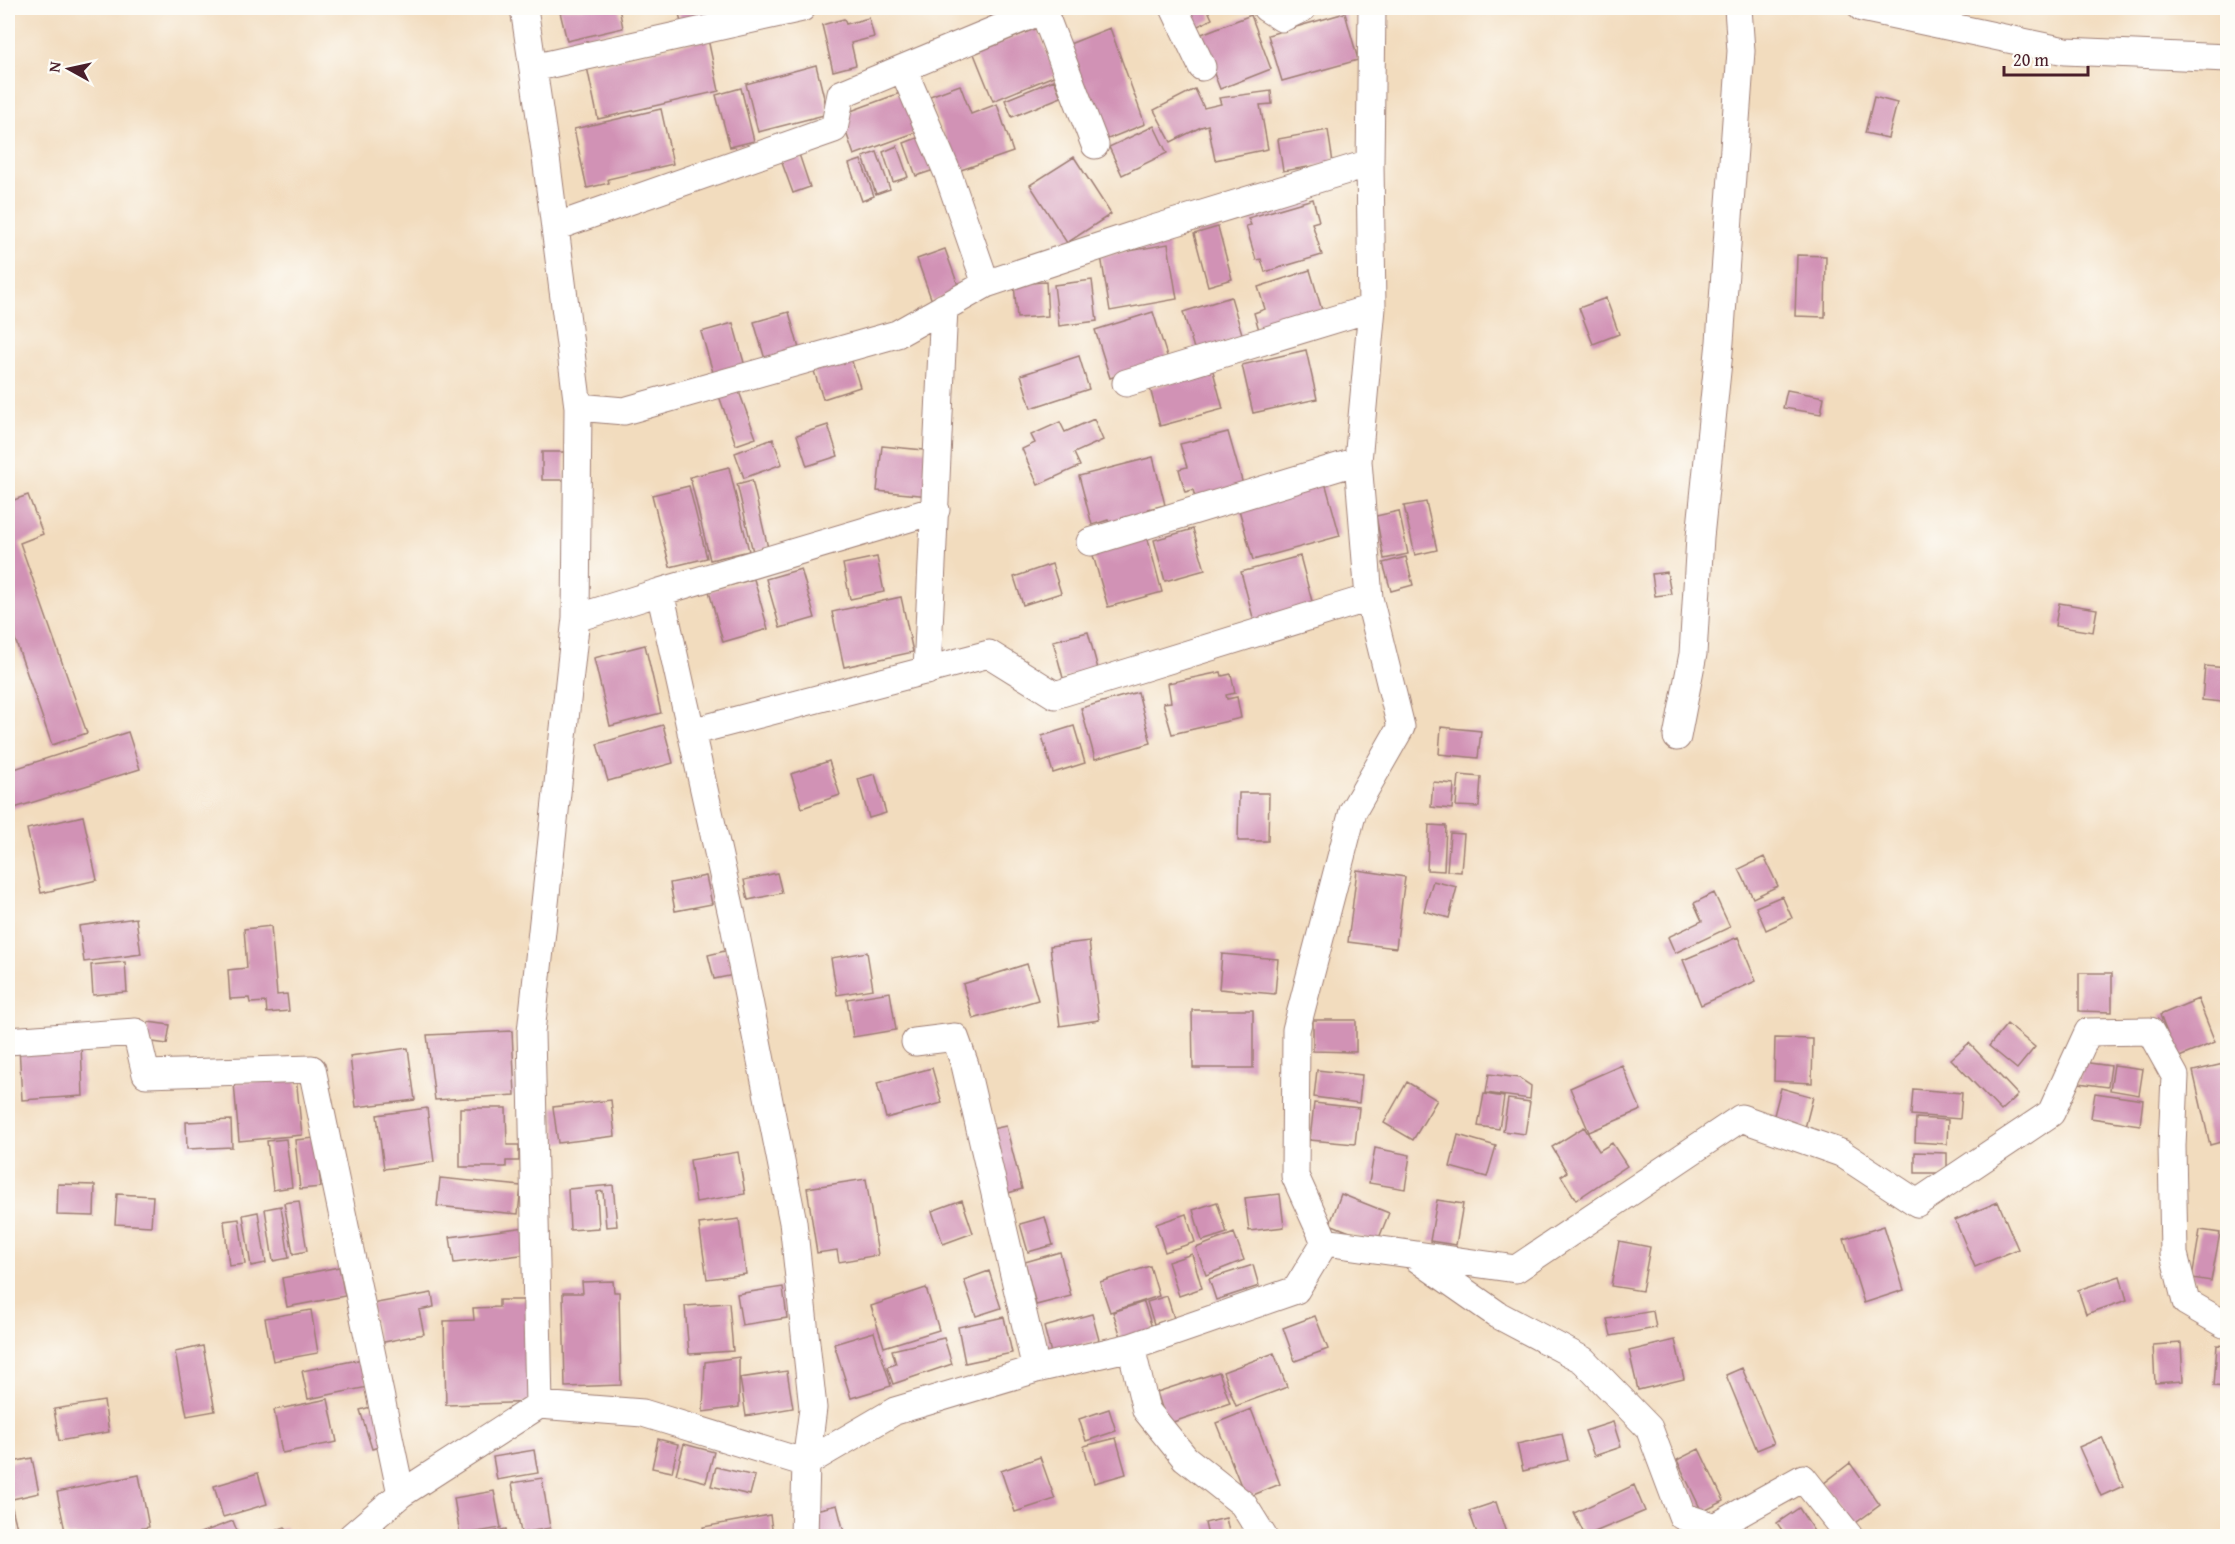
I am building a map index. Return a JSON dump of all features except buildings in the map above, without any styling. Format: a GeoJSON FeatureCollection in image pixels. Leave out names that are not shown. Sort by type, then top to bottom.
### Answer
{"type":"FeatureCollection","features":[{"type":"Feature","properties":{"kind":"street"},"geometry":{"type":"LineString","coordinates":[[524,8],[578,407],[576,618],[531,1032],[539,1405]]}},
{"type":"Feature","properties":{"kind":"street"},"geometry":{"type":"LineString","coordinates":[[533,68],[802,8]]}},
{"type":"Feature","properties":{"kind":"street"},"geometry":{"type":"LineString","coordinates":[[1174,8],[1202,67]]}},
{"type":"Feature","properties":{"kind":"street"},"geometry":{"type":"LineString","coordinates":[[1266,8],[1282,18],[1302,8]]}},
{"type":"Feature","properties":{"kind":"street"},"geometry":{"type":"LineString","coordinates":[[1325,1242],[1295,1176],[1296,1030],[1353,811],[1401,727],[1369,598],[1358,461],[1372,308],[1370,163],[1372,8]]}},
{"type":"Feature","properties":{"kind":"street"},"geometry":{"type":"LineString","coordinates":[[1677,737],[1693,654],[1700,537],[1720,342],[1742,51],[1738,8]]}},
{"type":"Feature","properties":{"kind":"street"},"geometry":{"type":"LineString","coordinates":[[1862,8],[2065,51],[2228,58]]}},
{"type":"Feature","properties":{"kind":"street"},"geometry":{"type":"LineString","coordinates":[[555,227],[834,129],[841,94],[1045,9],[1095,145]]}},
{"type":"Feature","properties":{"kind":"street"},"geometry":{"type":"LineString","coordinates":[[903,69],[948,174],[986,284]]}},
{"type":"Feature","properties":{"kind":"street"},"geometry":{"type":"LineString","coordinates":[[578,407],[624,411],[897,334],[986,284],[1137,234],[1370,163]]}},
{"type":"Feature","properties":{"kind":"street"},"geometry":{"type":"LineString","coordinates":[[927,670],[944,307]]}},
{"type":"Feature","properties":{"kind":"street"},"geometry":{"type":"LineString","coordinates":[[1126,383],[1372,308]]}},
{"type":"Feature","properties":{"kind":"street"},"geometry":{"type":"LineString","coordinates":[[1089,542],[1358,461]]}},
{"type":"Feature","properties":{"kind":"street"},"geometry":{"type":"LineString","coordinates":[[576,618],[936,510]]}},
{"type":"Feature","properties":{"kind":"street"},"geometry":{"type":"LineString","coordinates":[[660,592],[734,926],[793,1222],[813,1407],[806,1463],[804,1536]]}},
{"type":"Feature","properties":{"kind":"street"},"geometry":{"type":"LineString","coordinates":[[691,732],[989,654],[1055,695],[1369,598]]}},
{"type":"Feature","properties":{"kind":"street"},"geometry":{"type":"LineString","coordinates":[[1325,1242],[1516,1269],[1741,1118],[1841,1154],[1917,1203],[2051,1113],[2088,1032],[2150,1031],[2175,1076],[2172,1146],[2174,1254],[2186,1302],[2224,1324],[2228,1323]]}},
{"type":"Feature","properties":{"kind":"street"},"geometry":{"type":"LineString","coordinates":[[8,1041],[136,1032],[146,1074],[312,1069],[401,1494]]}},
{"type":"Feature","properties":{"kind":"street"},"geometry":{"type":"LineString","coordinates":[[915,1042],[955,1037],[965,1065],[1036,1369]]}},
{"type":"Feature","properties":{"kind":"street"},"geometry":{"type":"LineString","coordinates":[[352,1536],[401,1494],[539,1405],[643,1413],[806,1463],[895,1411],[1036,1369],[1131,1347],[1296,1290],[1325,1242]]}},
{"type":"Feature","properties":{"kind":"street"},"geometry":{"type":"LineString","coordinates":[[1412,1254],[1498,1315],[1583,1360],[1648,1428],[1688,1526],[1715,1527],[1803,1478],[1849,1536]]}},
{"type":"Feature","properties":{"kind":"street"},"geometry":{"type":"LineString","coordinates":[[1131,1347],[1146,1410],[1185,1458],[1243,1504],[1263,1536]]}}]}
